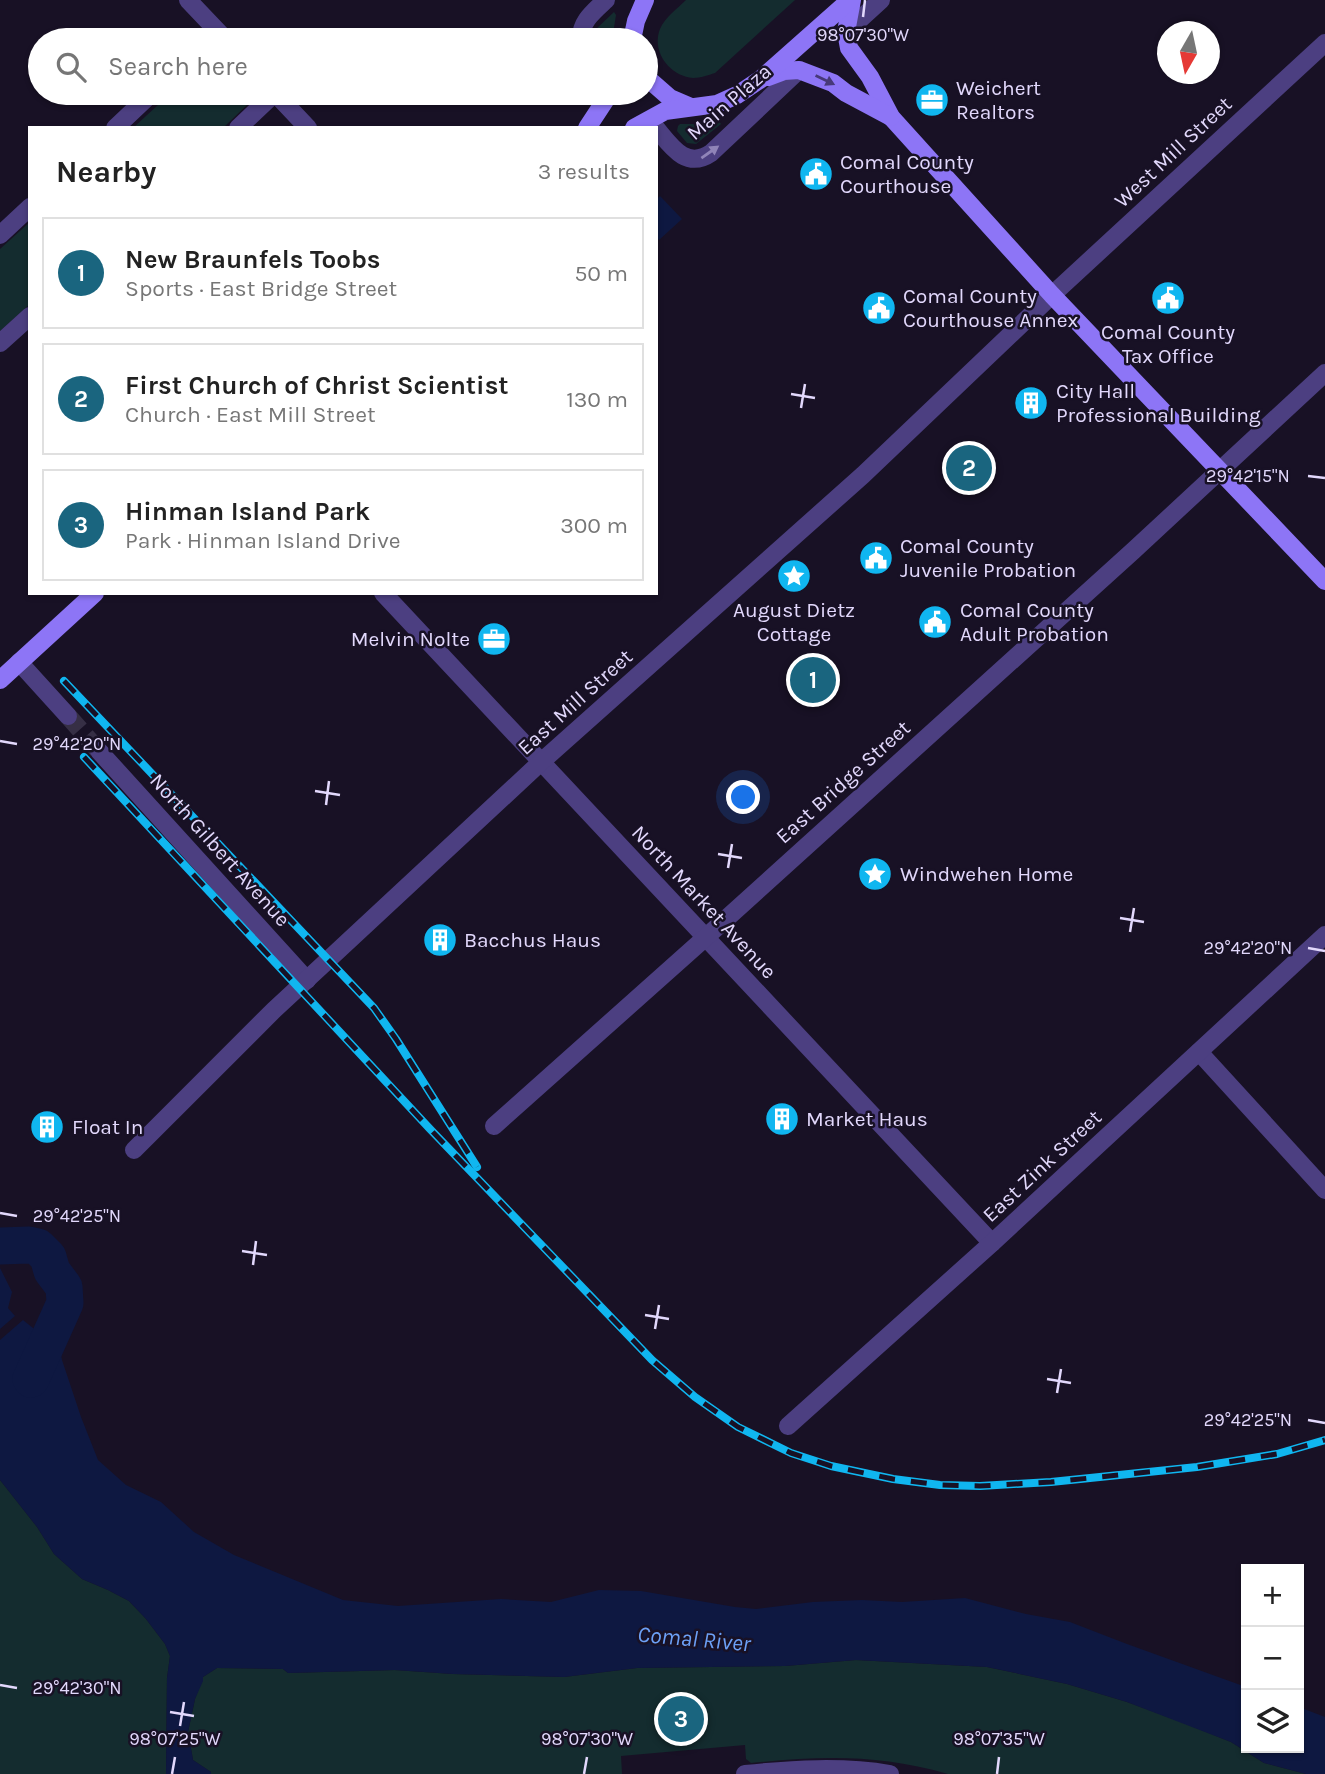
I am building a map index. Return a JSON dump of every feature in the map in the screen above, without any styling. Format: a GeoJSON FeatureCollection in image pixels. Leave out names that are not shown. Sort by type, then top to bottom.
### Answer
{"type":"FeatureCollection","features":[{"type":"Feature","properties":{"kind":"main road"},"geometry":{"type":"LineString","coordinates":[[635,28],[645,0]]}},
{"type":"Feature","properties":{"kind":"main road"},"geometry":{"type":"LineString","coordinates":[[851,0],[846,32],[849,48],[870,77],[891,117],[1052,295],[1325,581]]}},
{"type":"Feature","properties":{"kind":"main road","name":"Main Plaza"},"geometry":{"type":"LineString","coordinates":[[658,88],[670,98],[691,107],[717,104],[737,95],[761,79],[851,0]]}},
{"type":"Feature","properties":{"kind":"main road"},"geometry":{"type":"LineString","coordinates":[[761,79],[784,71],[799,70],[833,83],[891,117]]}},
{"type":"Feature","properties":{"kind":"main road"},"geometry":{"type":"LineString","coordinates":[[588,126],[602,105]]}},
{"type":"Feature","properties":{"kind":"main road"},"geometry":{"type":"LineString","coordinates":[[649,126],[665,111],[691,107]]}},
{"type":"Feature","properties":{"kind":"main road"},"geometry":{"type":"LineString","coordinates":[[0,680],[93,595]]}},
{"type":"Feature","properties":{"kind":"street"},"geometry":{"type":"LineString","coordinates":[[188,0],[210,28]]}},
{"type":"Feature","properties":{"kind":"street"},"geometry":{"type":"LineString","coordinates":[[583,28],[584,22],[606,0]]}},
{"type":"Feature","properties":{"kind":"street"},"geometry":{"type":"LineString","coordinates":[[846,32],[881,0]]}},
{"type":"Feature","properties":{"kind":"street","name":"West Mill Street"},"geometry":{"type":"LineString","coordinates":[[1052,295],[1325,43]]}},
{"type":"Feature","properties":{"kind":"street","name":"Main Plaza"},"geometry":{"type":"LineString","coordinates":[[658,134],[680,154],[695,160],[704,158],[799,70]]}},
{"type":"Feature","properties":{"kind":"street"},"geometry":{"type":"LineString","coordinates":[[117,126],[139,105]]}},
{"type":"Feature","properties":{"kind":"street"},"geometry":{"type":"LineString","coordinates":[[240,126],[262,105]]}},
{"type":"Feature","properties":{"kind":"street"},"geometry":{"type":"LineString","coordinates":[[286,105],[306,126]]}},
{"type":"Feature","properties":{"kind":"street"},"geometry":{"type":"LineString","coordinates":[[0,235],[28,209]]}},
{"type":"Feature","properties":{"kind":"street","name":"East Mill Street"},"geometry":{"type":"LineString","coordinates":[[134,1150],[274,1010],[541,762],[863,475],[1052,295]]}},
{"type":"Feature","properties":{"kind":"street"},"geometry":{"type":"LineString","coordinates":[[0,343],[28,318]]}},
{"type":"Feature","properties":{"kind":"street","name":"East Bridge Street"},"geometry":{"type":"LineString","coordinates":[[494,1126],[1133,551],[1325,373]]}},
{"type":"Feature","properties":{"kind":"street","name":"North Market Avenue"},"geometry":{"type":"LineString","coordinates":[[385,595],[992,1243]]}},
{"type":"Feature","properties":{"kind":"street"},"geometry":{"type":"LineString","coordinates":[[19,662],[68,716]]}},
{"type":"Feature","properties":{"kind":"street","name":"North Gilbert Avenue"},"geometry":{"type":"LineString","coordinates":[[99,751],[307,980]]}},
{"type":"Feature","properties":{"kind":"street","name":"East Zink Street"},"geometry":{"type":"LineString","coordinates":[[788,1426],[992,1243],[1325,935]]}},
{"type":"Feature","properties":{"kind":"street"},"geometry":{"type":"LineString","coordinates":[[1199,1052],[1325,1190]]}},
{"type":"Feature","properties":{"kind":"street"},"geometry":{"type":"LineString","coordinates":[[745,1774],[826,1769],[890,1774]]}},
{"type":"Feature","properties":{"kind":"green space"},"geometry":{"type":"Polygon","coordinates":[[[686,0],[795,0],[715,73],[693,78],[670,68],[658,46],[662,25],[686,0]]]}},
{"type":"Feature","properties":{"kind":"green space"},"geometry":{"type":"Polygon","coordinates":[[[614,12],[614,28],[597,28],[614,12]]]}},
{"type":"Feature","properties":{"kind":"green space"},"geometry":{"type":"Polygon","coordinates":[[[158,105],[247,105],[225,126],[135,126],[158,105]]]}},
{"type":"Feature","properties":{"kind":"green space"},"geometry":{"type":"Polygon","coordinates":[[[719,121],[721,124],[696,144],[687,143],[677,131],[680,124],[719,121]]]}},
{"type":"Feature","properties":{"kind":"green space"},"geometry":{"type":"Polygon","coordinates":[[[28,224],[28,306],[0,331],[0,249],[28,224]]]}},
{"type":"Feature","properties":{"kind":"green space"},"geometry":{"type":"Polygon","coordinates":[[[0,1480],[37,1527],[54,1554],[82,1579],[129,1601],[165,1644],[170,1656],[167,1678],[166,1774],[0,1774],[0,1480]]]}},
{"type":"Feature","properties":{"kind":"green space"},"geometry":{"type":"Polygon","coordinates":[[[856,1660],[987,1667],[1067,1684],[1127,1702],[1231,1742],[1241,1748],[1241,1753],[1248,1753],[1264,1763],[1306,1774],[948,1774],[922,1767],[850,1758],[751,1763],[746,1759],[745,1745],[621,1756],[622,1774],[211,1774],[193,1760],[188,1732],[203,1677],[217,1668],[283,1669],[288,1673],[395,1670],[564,1677],[637,1668],[785,1666],[856,1660]]]}},
{"type":"Feature","properties":{"kind":"water"},"geometry":{"type":"Polygon","coordinates":[[[660,196],[682,219],[659,240],[658,239],[660,196]]]}},
{"type":"Feature","properties":{"kind":"water"},"geometry":{"type":"Polygon","coordinates":[[[0,1268],[12,1292],[8,1308],[15,1316],[0,1329],[0,1268]]]}},
{"type":"Feature","properties":{"kind":"water","name":"Comal River"},"geometry":{"type":"Polygon","coordinates":[[[23,1320],[43,1336],[57,1335],[62,1360],[98,1460],[126,1485],[161,1502],[194,1532],[234,1555],[343,1600],[398,1606],[501,1599],[551,1602],[599,1590],[641,1591],[756,1609],[813,1602],[902,1602],[965,1598],[1070,1622],[1241,1685],[1241,1748],[1231,1742],[1127,1702],[1067,1684],[987,1667],[856,1660],[785,1666],[637,1668],[564,1677],[395,1670],[288,1673],[283,1669],[217,1668],[203,1677],[188,1732],[193,1760],[211,1774],[166,1774],[167,1678],[170,1656],[165,1644],[129,1601],[82,1579],[54,1554],[37,1527],[0,1480],[0,1340],[23,1320]]]}},
{"type":"Feature","properties":{"kind":"water"},"geometry":{"type":"Polygon","coordinates":[[[1304,1709],[1325,1717],[1325,1774],[1306,1774],[1264,1763],[1248,1753],[1304,1753],[1304,1709]]]}},
{"type":"Feature","properties":{"kind":"waterway"},"geometry":{"type":"LineString","coordinates":[[0,1246],[38,1247],[48,1257],[52,1271],[64,1287],[65,1303],[31,1379]]}},
{"type":"Feature","properties":{"kind":"tunnel"},"geometry":{"type":"LineString","coordinates":[[68,716],[99,751]]}},
{"type":"Feature","properties":{"kind":"railway"},"geometry":{"type":"LineString","coordinates":[[64,681],[374,1008],[477,1167]]}},
{"type":"Feature","properties":{"kind":"railway"},"geometry":{"type":"LineString","coordinates":[[84,757],[430,1129],[652,1360],[695,1397],[738,1427],[791,1453],[831,1466],[893,1479],[940,1485],[980,1486],[1051,1482],[1197,1467],[1277,1454],[1325,1440]]}},
{"type":"Feature","properties":{"kind":"place","name":"Weichert Realtors"},"geometry":{"type":"Point","coordinates":[932,100]}},
{"type":"Feature","properties":{"kind":"place","name":"Comal County Courthouse"},"geometry":{"type":"Point","coordinates":[816,174]}},
{"type":"Feature","properties":{"kind":"place","name":"Comal County Tax Office"},"geometry":{"type":"Point","coordinates":[1168,298]}},
{"type":"Feature","properties":{"kind":"place","name":"Comal County Courthouse Annex"},"geometry":{"type":"Point","coordinates":[879,308]}},
{"type":"Feature","properties":{"kind":"place","name":"City Hall Professional Building"},"geometry":{"type":"Point","coordinates":[1031,403]}},
{"type":"Feature","properties":{"kind":"place","name":"First Church of Christ Scientist"},"geometry":{"type":"Point","coordinates":[969,468]}},
{"type":"Feature","properties":{"kind":"place","name":"Comal County Juvenile Probation"},"geometry":{"type":"Point","coordinates":[876,558]}},
{"type":"Feature","properties":{"kind":"place","name":"August Dietz Cottage"},"geometry":{"type":"Point","coordinates":[794,576]}},
{"type":"Feature","properties":{"kind":"place","name":"Comal County Adult Probation"},"geometry":{"type":"Point","coordinates":[935,622]}},
{"type":"Feature","properties":{"kind":"place","name":"Melvin Nolte"},"geometry":{"type":"Point","coordinates":[494,639]}},
{"type":"Feature","properties":{"kind":"place","name":"New Braunfels Toobs"},"geometry":{"type":"Point","coordinates":[813,680]}},
{"type":"Feature","properties":{"kind":"place","name":"Windwehen Home"},"geometry":{"type":"Point","coordinates":[875,874]}},
{"type":"Feature","properties":{"kind":"place","name":"Bacchus Haus"},"geometry":{"type":"Point","coordinates":[440,940]}},
{"type":"Feature","properties":{"kind":"place","name":"Market Haus"},"geometry":{"type":"Point","coordinates":[782,1119]}},
{"type":"Feature","properties":{"kind":"place","name":"Float In"},"geometry":{"type":"Point","coordinates":[47,1127]}},
{"type":"Feature","properties":{"kind":"place","name":"Hinman Island Park"},"geometry":{"type":"Point","coordinates":[681,1719]}}]}
